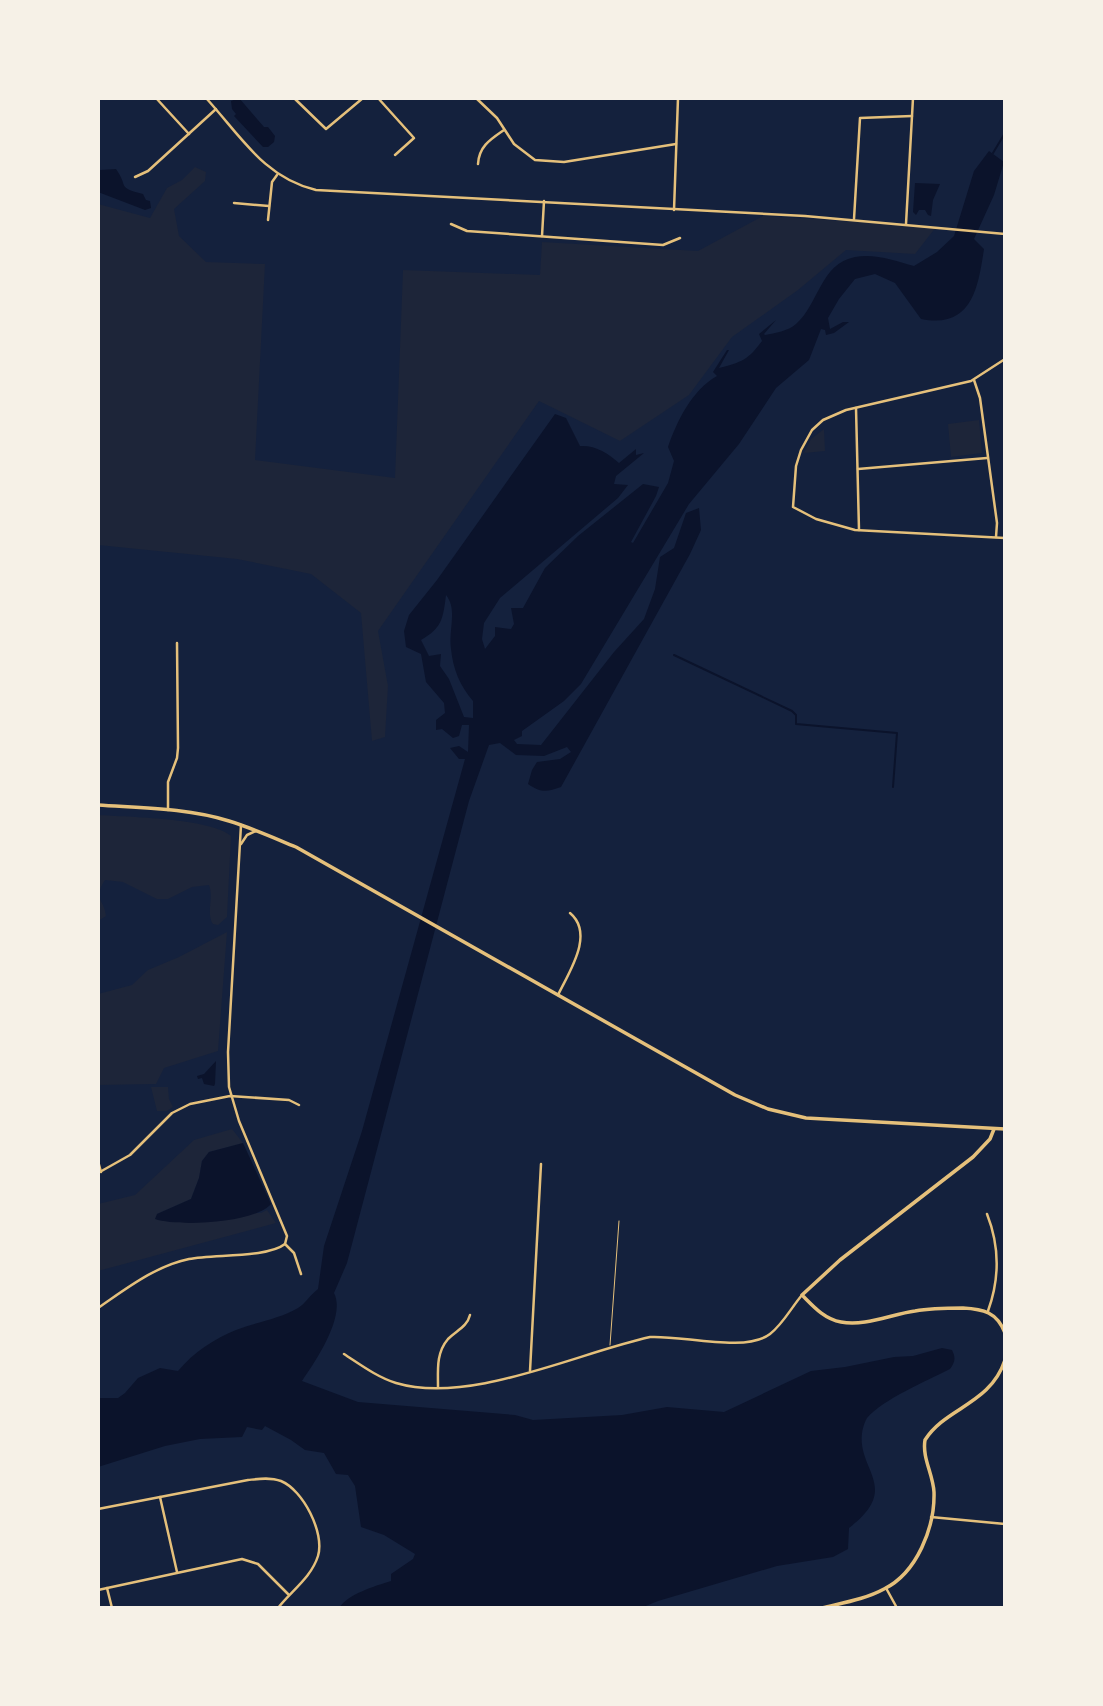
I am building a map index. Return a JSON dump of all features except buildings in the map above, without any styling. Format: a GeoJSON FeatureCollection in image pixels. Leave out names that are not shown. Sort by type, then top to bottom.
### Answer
{"type":"FeatureCollection","features":[{"type":"Feature","properties":{"kind":"street"},"geometry":{"type":"LineString","coordinates":[[156,98],[189,134]]}},
{"type":"Feature","properties":{"kind":"street"},"geometry":{"type":"LineString","coordinates":[[206,98],[277,175],[300,186],[323,191],[854,219],[1005,234]]}},
{"type":"Feature","properties":{"kind":"street"},"geometry":{"type":"LineString","coordinates":[[294,98],[326,129],[363,98]]}},
{"type":"Feature","properties":{"kind":"street"},"geometry":{"type":"LineString","coordinates":[[378,98],[415,138],[395,155]]}},
{"type":"Feature","properties":{"kind":"street"},"geometry":{"type":"LineString","coordinates":[[476,98],[492,112],[514,144],[535,160],[564,162],[676,144]]}},
{"type":"Feature","properties":{"kind":"street"},"geometry":{"type":"LineString","coordinates":[[674,210],[678,98]]}},
{"type":"Feature","properties":{"kind":"street"},"geometry":{"type":"LineString","coordinates":[[906,224],[913,98]]}},
{"type":"Feature","properties":{"kind":"street"},"geometry":{"type":"LineString","coordinates":[[135,177],[148,171],[216,109]]}},
{"type":"Feature","properties":{"kind":"street"},"geometry":{"type":"LineString","coordinates":[[854,219],[860,118],[912,116]]}},
{"type":"Feature","properties":{"kind":"street"},"geometry":{"type":"LineString","coordinates":[[478,164],[479,156],[487,142],[505,130]]}},
{"type":"Feature","properties":{"kind":"street"},"geometry":{"type":"LineString","coordinates":[[268,220],[272,182],[277,175]]}},
{"type":"Feature","properties":{"kind":"street"},"geometry":{"type":"LineString","coordinates":[[542,236],[544,201]]}},
{"type":"Feature","properties":{"kind":"street"},"geometry":{"type":"LineString","coordinates":[[234,203],[269,206]]}},
{"type":"Feature","properties":{"kind":"street"},"geometry":{"type":"LineString","coordinates":[[451,224],[467,231],[663,245],[680,238]]}},
{"type":"Feature","properties":{"kind":"street"},"geometry":{"type":"LineString","coordinates":[[1005,359],[974,380],[834,414],[817,425],[804,442],[798,459],[793,507],[823,522],[859,530],[1005,538]]}},
{"type":"Feature","properties":{"kind":"street"},"geometry":{"type":"LineString","coordinates":[[974,380],[980,398],[997,523],[996,537]]}},
{"type":"Feature","properties":{"kind":"street"},"geometry":{"type":"LineString","coordinates":[[856,408],[859,530]]}},
{"type":"Feature","properties":{"kind":"street"},"geometry":{"type":"LineString","coordinates":[[858,469],[988,458]]}},
{"type":"Feature","properties":{"kind":"street"},"geometry":{"type":"LineString","coordinates":[[168,810],[169,782],[178,748],[177,643]]}},
{"type":"Feature","properties":{"kind":"street"},"geometry":{"type":"LineString","coordinates":[[98,805],[168,810],[215,817],[296,847],[747,1101],[777,1112],[815,1119],[1005,1129]]}},
{"type":"Feature","properties":{"kind":"street"},"geometry":{"type":"LineString","coordinates":[[98,1308],[142,1279],[180,1261],[253,1253],[279,1248],[285,1244],[287,1237],[283,1226],[230,1097],[228,1059],[241,825]]}},
{"type":"Feature","properties":{"kind":"street"},"geometry":{"type":"LineString","coordinates":[[239,847],[245,836],[257,831]]}},
{"type":"Feature","properties":{"kind":"street"},"geometry":{"type":"LineString","coordinates":[[558,995],[580,943],[580,928],[577,919],[570,913]]}},
{"type":"Feature","properties":{"kind":"street"},"geometry":{"type":"LineString","coordinates":[[98,1161],[100,1173],[130,1155],[163,1121],[180,1108],[230,1097],[289,1100],[299,1105]]}},
{"type":"Feature","properties":{"kind":"street"},"geometry":{"type":"LineString","coordinates":[[344,1354],[376,1374],[398,1383],[438,1387],[483,1383],[650,1337],[753,1342],[774,1331],[802,1295],[840,1260],[973,1157],[990,1139],[994,1129]]}},
{"type":"Feature","properties":{"kind":"street"},"geometry":{"type":"LineString","coordinates":[[530,1371],[541,1164]]}},
{"type":"Feature","properties":{"kind":"street"},"geometry":{"type":"LineString","coordinates":[[987,1214],[993,1228],[998,1259],[995,1287],[988,1311]]}},
{"type":"Feature","properties":{"kind":"street"},"geometry":{"type":"LineString","coordinates":[[285,1244],[294,1253],[301,1274]]}},
{"type":"Feature","properties":{"kind":"street"},"geometry":{"type":"LineString","coordinates":[[802,1295],[826,1317],[847,1323],[940,1308],[988,1311],[997,1318],[1005,1333]]}},
{"type":"Feature","properties":{"kind":"street"},"geometry":{"type":"LineString","coordinates":[[438,1387],[441,1350],[449,1338],[467,1323],[470,1314]]}},
{"type":"Feature","properties":{"kind":"street"},"geometry":{"type":"LineString","coordinates":[[822,1608],[886,1588],[897,1581],[914,1560],[928,1530],[934,1492],[924,1449],[925,1440],[937,1426],[989,1388],[999,1375],[1005,1360]]}},
{"type":"Feature","properties":{"kind":"street"},"geometry":{"type":"LineString","coordinates":[[98,1509],[248,1480],[269,1479],[285,1483],[298,1494],[309,1510],[320,1545],[312,1569],[278,1608]]}},
{"type":"Feature","properties":{"kind":"street"},"geometry":{"type":"LineString","coordinates":[[160,1495],[177,1572]]}},
{"type":"Feature","properties":{"kind":"street"},"geometry":{"type":"LineString","coordinates":[[931,1517],[1005,1524]]}},
{"type":"Feature","properties":{"kind":"street"},"geometry":{"type":"LineString","coordinates":[[98,1590],[235,1560],[248,1560],[266,1570],[289,1595]]}},
{"type":"Feature","properties":{"kind":"street"},"geometry":{"type":"LineString","coordinates":[[107,1588],[111,1608]]}},
{"type":"Feature","properties":{"kind":"street"},"geometry":{"type":"LineString","coordinates":[[886,1588],[897,1608]]}},
{"type":"Feature","properties":{"kind":"lane"},"geometry":{"type":"LineString","coordinates":[[610,1347],[619,1221]]}},
{"type":"Feature","properties":{"kind":"shaded area"},"geometry":{"type":"Polygon","coordinates":[[[239,98],[275,136],[274,142],[268,147],[263,147],[234,116],[236,114],[231,101],[239,98]]]}},
{"type":"Feature","properties":{"kind":"shaded area"},"geometry":{"type":"Polygon","coordinates":[[[989,151],[1004,162],[994,195],[974,239],[984,249],[979,278],[969,302],[962,312],[952,318],[921,319],[895,283],[875,274],[855,279],[828,318],[830,329],[849,322],[834,333],[826,335],[825,330],[821,329],[809,360],[776,388],[739,444],[689,504],[581,684],[564,701],[522,731],[522,736],[514,740],[517,744],[541,745],[614,652],[644,619],[655,589],[660,557],[674,548],[686,513],[699,508],[701,530],[690,554],[561,787],[544,791],[528,784],[537,762],[560,759],[571,752],[567,747],[544,756],[516,755],[500,743],[489,745],[469,801],[347,1263],[334,1293],[337,1303],[333,1326],[302,1381],[358,1402],[515,1415],[533,1420],[622,1415],[667,1407],[724,1412],[811,1371],[913,1356],[942,1348],[952,1350],[953,1364],[950,1369],[883,1404],[867,1418],[862,1442],[873,1478],[873,1500],[865,1513],[849,1528],[848,1549],[833,1557],[777,1566],[641,1608],[339,1608],[355,1595],[391,1581],[391,1574],[413,1559],[415,1554],[384,1535],[361,1527],[355,1486],[348,1475],[336,1474],[324,1453],[305,1450],[265,1426],[262,1430],[247,1427],[242,1437],[200,1439],[165,1446],[98,1467],[98,1398],[118,1398],[138,1378],[160,1368],[178,1371],[212,1342],[236,1330],[291,1312],[318,1289],[324,1246],[362,1131],[465,759],[459,759],[450,748],[459,746],[468,752],[469,725],[462,725],[459,736],[453,738],[442,729],[436,730],[436,720],[445,713],[444,703],[426,682],[421,654],[406,647],[404,631],[409,615],[555,414],[566,418],[580,446],[601,450],[619,463],[636,449],[636,455],[644,453],[616,476],[614,484],[628,485],[618,498],[500,598],[484,623],[482,639],[485,649],[495,636],[495,627],[511,629],[514,624],[511,608],[523,608],[545,568],[578,536],[643,484],[659,487],[631,542],[633,543],[668,483],[674,461],[668,447],[676,427],[686,407],[700,389],[717,376],[713,372],[727,350],[719,368],[739,362],[753,352],[762,341],[759,334],[776,320],[765,335],[796,324],[804,316],[827,276],[843,261],[870,256],[914,266],[937,252],[954,236],[974,171],[989,151]],[[446,595],[440,622],[421,640],[429,656],[441,654],[440,666],[449,679],[464,717],[473,718],[473,701],[461,683],[452,656],[450,601],[446,595]]]}},
{"type":"Feature","properties":{"kind":"shaded area"},"geometry":{"type":"Polygon","coordinates":[[[98,167],[100,170],[116,169],[124,186],[143,194],[146,200],[150,201],[151,208],[145,210],[98,192],[98,167]]]}},
{"type":"Feature","properties":{"kind":"shaded area"},"geometry":{"type":"Polygon","coordinates":[[[195,167],[206,172],[205,181],[174,209],[179,236],[206,262],[265,264],[255,460],[395,478],[403,270],[540,275],[542,242],[698,251],[763,216],[936,227],[915,254],[846,250],[798,290],[732,337],[689,395],[620,441],[539,401],[378,631],[388,686],[385,737],[372,741],[361,613],[311,574],[237,559],[98,545],[98,204],[150,218],[167,188],[182,180],[195,167]]]}},
{"type":"Feature","properties":{"kind":"shaded area"},"geometry":{"type":"Polygon","coordinates":[[[915,183],[940,184],[933,200],[931,216],[925,210],[919,210],[916,215],[913,212],[915,183]]]}},
{"type":"Feature","properties":{"kind":"shaded area"},"geometry":{"type":"Polygon","coordinates":[[[979,420],[982,453],[951,457],[948,424],[979,420]]]}},
{"type":"Feature","properties":{"kind":"shaded area"},"geometry":{"type":"Polygon","coordinates":[[[824,429],[825,451],[804,453],[811,439],[824,429]]]}},
{"type":"Feature","properties":{"kind":"shaded area"},"geometry":{"type":"Polygon","coordinates":[[[98,815],[188,822],[206,825],[231,836],[227,917],[218,925],[213,924],[209,885],[192,887],[168,899],[157,899],[123,882],[105,880],[99,895],[106,916],[98,921],[98,815]]]}},
{"type":"Feature","properties":{"kind":"shaded area"},"geometry":{"type":"Polygon","coordinates":[[[227,932],[218,1051],[164,1068],[156,1084],[98,1085],[98,994],[132,985],[148,970],[227,932]]]}},
{"type":"Feature","properties":{"kind":"shaded area"},"geometry":{"type":"Polygon","coordinates":[[[216,1061],[214,1086],[204,1084],[202,1078],[198,1079],[197,1076],[204,1074],[216,1061]]]}},
{"type":"Feature","properties":{"kind":"shaded area"},"geometry":{"type":"Polygon","coordinates":[[[151,1087],[168,1087],[173,1107],[167,1111],[157,1111],[151,1087]]]}},
{"type":"Feature","properties":{"kind":"shaded area"},"geometry":{"type":"Polygon","coordinates":[[[232,1129],[243,1143],[209,1152],[202,1161],[191,1199],[157,1214],[261,1213],[267,1210],[276,1223],[98,1271],[98,1204],[135,1195],[194,1140],[232,1129]]]}},
{"type":"Feature","properties":{"kind":"shaded area"},"geometry":{"type":"Polygon","coordinates":[[[243,1143],[271,1204],[249,1215],[216,1222],[181,1223],[155,1219],[157,1214],[191,1199],[202,1161],[209,1152],[243,1143]]]}},
{"type":"Feature","properties":{"kind":"waterway"},"geometry":{"type":"LineString","coordinates":[[993,153],[1005,133]]}},
{"type":"Feature","properties":{"kind":"waterway"},"geometry":{"type":"LineString","coordinates":[[674,655],[792,711],[796,715],[796,724],[897,733],[893,787]]}}]}
